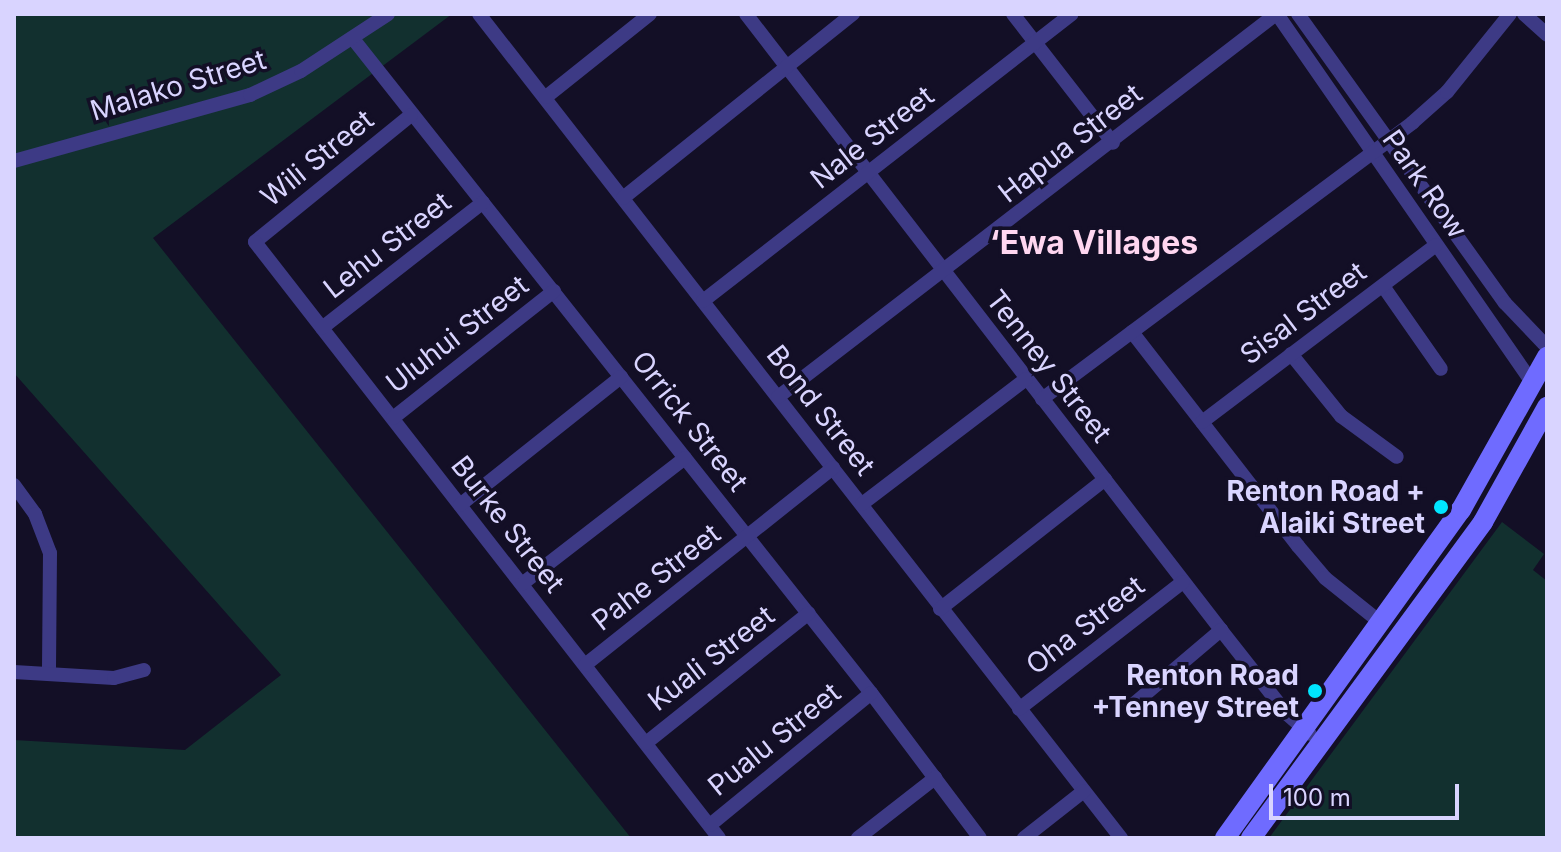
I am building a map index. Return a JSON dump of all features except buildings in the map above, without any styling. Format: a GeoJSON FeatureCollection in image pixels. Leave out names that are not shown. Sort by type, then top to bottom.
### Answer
{"type":"FeatureCollection","features":[{"type":"Feature","properties":{"kind":"street","name":"Malako Street"},"geometry":{"type":"LineString","coordinates":[[14,161],[250,95],[354,40],[388,14]]}},
{"type":"Feature","properties":{"kind":"street","name":"Bond Street"},"geometry":{"type":"LineString","coordinates":[[479,14],[1121,838]]}},
{"type":"Feature","properties":{"kind":"street"},"geometry":{"type":"LineString","coordinates":[[546,97],[650,14]]}},
{"type":"Feature","properties":{"kind":"street","name":"Tenney Street"},"geometry":{"type":"LineString","coordinates":[[746,14],[1183,582],[1311,735]]}},
{"type":"Feature","properties":{"kind":"street"},"geometry":{"type":"LineString","coordinates":[[623,198],[853,14]]}},
{"type":"Feature","properties":{"kind":"street"},"geometry":{"type":"LineString","coordinates":[[1013,14],[1113,143]]}},
{"type":"Feature","properties":{"kind":"street","name":"Nale Street"},"geometry":{"type":"LineString","coordinates":[[703,301],[1072,14]]}},
{"type":"Feature","properties":{"kind":"street","name":"Hapua Street"},"geometry":{"type":"LineString","coordinates":[[778,397],[1113,143],[1276,14]]}},
{"type":"Feature","properties":{"kind":"street","name":"Park Row"},"geometry":{"type":"LineString","coordinates":[[1276,14],[1436,245],[1540,387]]}},
{"type":"Feature","properties":{"kind":"street","name":"Park Row"},"geometry":{"type":"LineString","coordinates":[[1298,14],[1386,142],[1505,303],[1547,347]]}},
{"type":"Feature","properties":{"kind":"street"},"geometry":{"type":"LineString","coordinates":[[1042,399],[1386,142],[1447,92],[1510,14]]}},
{"type":"Feature","properties":{"kind":"street"},"geometry":{"type":"LineString","coordinates":[[1524,14],[1547,35]]}},
{"type":"Feature","properties":{"kind":"street","name":"Orrick Street"},"geometry":{"type":"LineString","coordinates":[[354,40],[809,613],[980,838]]}},
{"type":"Feature","properties":{"kind":"street","name":"Wili Street"},"geometry":{"type":"LineString","coordinates":[[255,242],[411,115]]}},
{"type":"Feature","properties":{"kind":"street","name":"Lehu Street"},"geometry":{"type":"LineString","coordinates":[[322,328],[483,202]]}},
{"type":"Feature","properties":{"kind":"street","name":"Burke Street"},"geometry":{"type":"LineString","coordinates":[[255,242],[719,838]]}},
{"type":"Feature","properties":{"kind":"street","name":"Sisal Street"},"geometry":{"type":"LineString","coordinates":[[1202,422],[1436,245]]}},
{"type":"Feature","properties":{"kind":"street"},"geometry":{"type":"LineString","coordinates":[[1383,286],[1441,369]]}},
{"type":"Feature","properties":{"kind":"street","name":"Uluhui Street"},"geometry":{"type":"LineString","coordinates":[[393,418],[554,291]]}},
{"type":"Feature","properties":{"kind":"street"},"geometry":{"type":"LineString","coordinates":[[1132,332],[1325,578],[1380,622]]}},
{"type":"Feature","properties":{"kind":"street"},"geometry":{"type":"LineString","coordinates":[[1291,354],[1341,416],[1397,457]]}},
{"type":"Feature","properties":{"kind":"street"},"geometry":{"type":"LineString","coordinates":[[1251,838],[1380,622],[1461,510],[1540,387],[1547,357]]}},
{"type":"Feature","properties":{"kind":"street"},"geometry":{"type":"LineString","coordinates":[[460,505],[621,377]]}},
{"type":"Feature","properties":{"kind":"street"},"geometry":{"type":"LineString","coordinates":[[862,504],[1026,379]]}},
{"type":"Feature","properties":{"kind":"street"},"geometry":{"type":"LineString","coordinates":[[1225,838],[1483,522],[1547,407]]}},
{"type":"Feature","properties":{"kind":"street"},"geometry":{"type":"LineString","coordinates":[[522,584],[685,458]]}},
{"type":"Feature","properties":{"kind":"street","name":"Pahe Street"},"geometry":{"type":"LineString","coordinates":[[585,665],[749,538],[833,468]]}},
{"type":"Feature","properties":{"kind":"street"},"geometry":{"type":"LineString","coordinates":[[940,609],[1105,479]]}},
{"type":"Feature","properties":{"kind":"street"},"geometry":{"type":"LineString","coordinates":[[14,485],[35,514],[50,553],[49,674]]}},
{"type":"Feature","properties":{"kind":"street","name":"Oha Street"},"geometry":{"type":"LineString","coordinates":[[1019,709],[1183,582]]}},
{"type":"Feature","properties":{"kind":"street","name":"Kuali Street"},"geometry":{"type":"LineString","coordinates":[[646,743],[809,613]]}},
{"type":"Feature","properties":{"kind":"street"},"geometry":{"type":"LineString","coordinates":[[1129,708],[1221,630]]}},
{"type":"Feature","properties":{"kind":"street"},"geometry":{"type":"LineString","coordinates":[[14,672],[114,678],[144,670]]}},
{"type":"Feature","properties":{"kind":"street","name":"Pualu Street"},"geometry":{"type":"LineString","coordinates":[[710,825],[871,693]]}},
{"type":"Feature","properties":{"kind":"street"},"geometry":{"type":"LineString","coordinates":[[858,838],[935,778]]}},
{"type":"Feature","properties":{"kind":"street"},"geometry":{"type":"LineString","coordinates":[[1024,838],[1084,791]]}},
{"type":"Feature","properties":{"kind":"green space"},"geometry":{"type":"Polygon","coordinates":[[[14,14],[452,14],[153,238],[631,838],[14,838],[14,740],[185,750],[281,675],[14,373],[14,14]]]}},
{"type":"Feature","properties":{"kind":"green space"},"geometry":{"type":"Polygon","coordinates":[[[1502,522],[1544,554],[1533,570],[1547,581],[1547,838],[1269,838],[1502,522]]]}},
{"type":"Feature","properties":{"kind":"place","name":"Renton Road + Alaiki Street"},"geometry":{"type":"Point","coordinates":[1441,507]}},
{"type":"Feature","properties":{"kind":"place","name":"Renton Road +Tenney Street"},"geometry":{"type":"Point","coordinates":[1315,691]}},
{"type":"Feature","properties":{"kind":"district","name":"‘Ewa Villages"},"geometry":{"type":"Point","coordinates":[1094,243]}}]}
